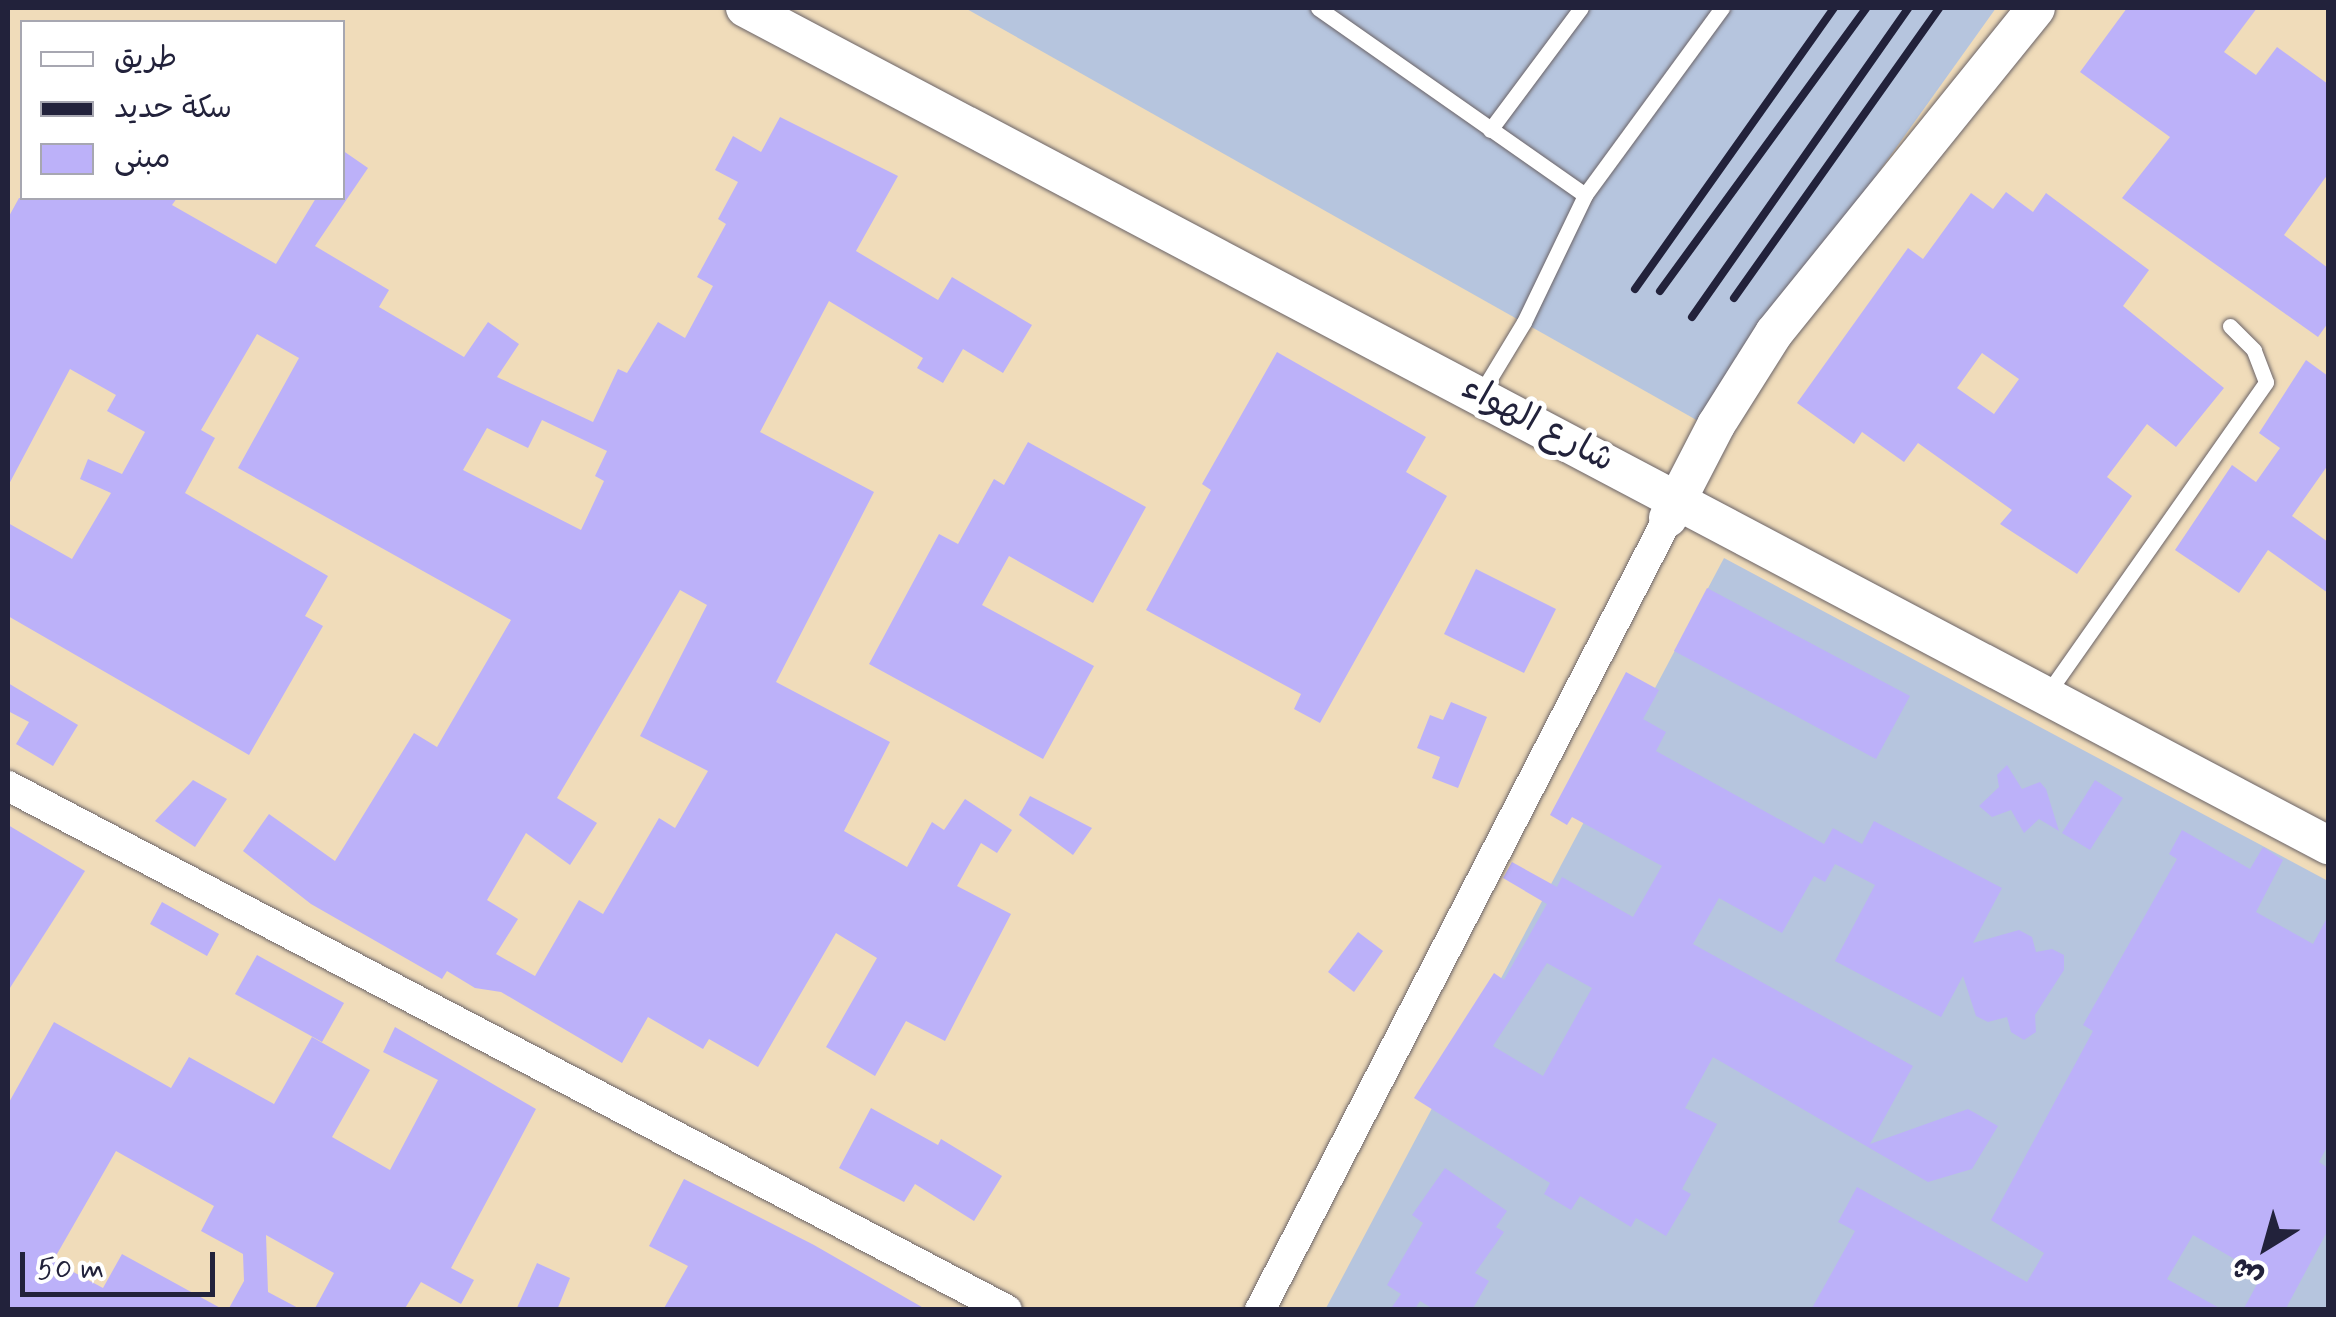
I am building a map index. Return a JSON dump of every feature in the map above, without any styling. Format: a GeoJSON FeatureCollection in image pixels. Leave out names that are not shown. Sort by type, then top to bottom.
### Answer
{"type":"FeatureCollection","features":[{"type":"Feature","properties":{"kind":"street","name":"شارع الهواء"},"geometry":{"type":"LineString","coordinates":[[746,8],[1481,393],[1673,509],[2047,694],[2328,845]]}},
{"type":"Feature","properties":{"kind":"street"},"geometry":{"type":"LineString","coordinates":[[1260,1310],[1716,424],[1774,332],[2036,8]]}},
{"type":"Feature","properties":{"kind":"street"},"geometry":{"type":"LineString","coordinates":[[8,786],[1007,1310]]}},
{"type":"Feature","properties":{"kind":"lane"},"geometry":{"type":"LineString","coordinates":[[1318,8],[1585,195]]}},
{"type":"Feature","properties":{"kind":"lane"},"geometry":{"type":"LineString","coordinates":[[1490,130],[1581,8]]}},
{"type":"Feature","properties":{"kind":"lane"},"geometry":{"type":"LineString","coordinates":[[1481,393],[1524,322],[1585,195],[1722,8]]}},
{"type":"Feature","properties":{"kind":"lane"},"geometry":{"type":"LineString","coordinates":[[2047,694],[2266,382],[2254,350],[2230,326]]}},
{"type":"Feature","properties":{"kind":"shaded area"},"geometry":{"type":"Polygon","coordinates":[[[965,8],[1996,8],[1700,422],[965,8]]]}},
{"type":"Feature","properties":{"kind":"shaded area"},"geometry":{"type":"Polygon","coordinates":[[[1724,558],[2328,881],[2328,1309],[1325,1310],[1724,558]]]}},
{"type":"Feature","properties":{"kind":"building"},"geometry":{"type":"Polygon","coordinates":[[[2127,8],[2257,8],[2224,52],[2256,75],[2277,47],[2328,84],[2328,174],[2284,235],[2328,268],[2328,323],[2318,337],[2122,198],[2170,137],[2080,72],[2127,8]]]}},
{"type":"Feature","properties":{"kind":"building"},"geometry":{"type":"Polygon","coordinates":[[[780,117],[898,176],[856,251],[938,300],[952,277],[1032,325],[1003,373],[963,349],[943,383],[917,368],[923,358],[829,301],[760,432],[874,492],[776,682],[890,742],[844,831],[907,867],[932,822],[944,830],[965,799],[1012,830],[997,853],[981,843],[957,886],[1011,914],[945,1041],[906,1021],[875,1076],[826,1047],[877,958],[836,933],[758,1067],[709,1039],[703,1049],[648,1017],[622,1063],[501,992],[475,988],[447,971],[442,979],[311,904],[243,851],[269,814],[335,861],[414,733],[437,747],[511,620],[238,468],[299,358],[257,334],[201,430],[215,438],[185,493],[328,576],[305,616],[323,626],[249,755],[8,616],[8,523],[72,559],[111,493],[80,479],[88,459],[122,474],[145,432],[107,411],[116,395],[70,369],[8,486],[8,218],[19,198],[176,200],[172,205],[276,264],[315,200],[345,200],[345,152],[368,168],[315,246],[389,290],[379,307],[464,357],[488,322],[519,344],[497,377],[593,422],[618,369],[627,373],[658,322],[685,338],[713,286],[697,277],[726,224],[718,219],[738,182],[715,170],[733,136],[761,152],[780,117]],[[542,420],[528,448],[487,428],[463,470],[581,530],[604,481],[595,476],[607,451],[542,420]],[[680,590],[557,798],[597,823],[570,865],[526,833],[487,900],[518,919],[496,954],[535,976],[579,900],[603,914],[659,818],[675,828],[708,771],[640,736],[707,605],[680,590]]]}},
{"type":"Feature","properties":{"kind":"building"},"geometry":{"type":"Polygon","coordinates":[[[2006,192],[2033,212],[2046,193],[2149,270],[2123,306],[2224,388],[2176,447],[2147,424],[2107,477],[2132,496],[2077,574],[2000,524],[2012,510],[1918,443],[1904,462],[1862,432],[1854,444],[1797,403],[1908,248],[1923,259],[1971,193],[1993,209],[2006,192]],[[1982,353],[1957,388],[1994,414],[2019,379],[1982,353]]]}},
{"type":"Feature","properties":{"kind":"building"},"geometry":{"type":"Polygon","coordinates":[[[1277,352],[1426,437],[1406,472],[1447,496],[1320,723],[1294,709],[1301,694],[1146,610],[1211,490],[1202,484],[1277,352]]]}},
{"type":"Feature","properties":{"kind":"building"},"geometry":{"type":"Polygon","coordinates":[[[2306,360],[2328,376],[2328,465],[2292,516],[2328,542],[2328,593],[2268,550],[2239,593],[2175,550],[2232,465],[2256,482],[2280,448],[2259,433],[2306,360]]]}},
{"type":"Feature","properties":{"kind":"building"},"geometry":{"type":"Polygon","coordinates":[[[1028,442],[1146,507],[1093,603],[1009,556],[982,605],[1094,666],[1043,759],[869,664],[939,534],[958,544],[994,479],[1004,485],[1028,442]]]}},
{"type":"Feature","properties":{"kind":"building"},"geometry":{"type":"Polygon","coordinates":[[[1476,569],[1556,609],[1524,673],[1444,634],[1476,569]]]}},
{"type":"Feature","properties":{"kind":"building"},"geometry":{"type":"Polygon","coordinates":[[[1707,588],[1910,696],[1876,759],[1674,651],[1707,588]]]}},
{"type":"Feature","properties":{"kind":"building"},"geometry":{"type":"Polygon","coordinates":[[[1626,672],[1659,690],[1643,719],[1666,732],[1656,751],[1824,844],[1833,828],[1862,844],[1874,821],[2002,888],[1973,943],[2019,930],[2032,937],[2036,952],[2052,949],[2064,955],[2064,970],[2035,1015],[2036,1032],[2024,1040],[2011,1032],[2007,1017],[1988,1022],[1976,1016],[1963,976],[1941,1017],[1835,961],[1875,885],[1835,864],[1825,882],[1814,876],[1782,933],[1719,898],[1693,944],[1913,1066],[1870,1144],[1968,1109],[1998,1126],[1972,1169],[1928,1182],[1713,1057],[1685,1108],[1717,1124],[1682,1189],[1691,1194],[1666,1236],[1636,1218],[1631,1227],[1580,1196],[1571,1210],[1544,1194],[1550,1183],[1414,1098],[1494,973],[1504,980],[1547,904],[1503,878],[1512,862],[1557,887],[1562,877],[1633,917],[1662,866],[1572,817],[1567,825],[1550,815],[1626,672]],[[1547,963],[1493,1046],[1543,1076],[1592,988],[1547,963]]]}},
{"type":"Feature","properties":{"kind":"building"},"geometry":{"type":"Polygon","coordinates":[[[8,683],[78,725],[53,766],[16,744],[29,722],[8,711],[8,683]]]}},
{"type":"Feature","properties":{"kind":"building"},"geometry":{"type":"Polygon","coordinates":[[[1451,702],[1487,717],[1458,788],[1432,778],[1440,757],[1417,748],[1430,715],[1443,720],[1451,702]]]}},
{"type":"Feature","properties":{"kind":"building"},"geometry":{"type":"Polygon","coordinates":[[[2007,765],[2022,789],[2040,782],[2046,789],[2059,831],[2039,819],[2024,833],[2011,810],[1992,817],[1979,806],[1999,787],[1997,775],[2007,765]]]}},
{"type":"Feature","properties":{"kind":"building"},"geometry":{"type":"Polygon","coordinates":[[[193,780],[227,799],[195,847],[155,821],[193,780]]]}},
{"type":"Feature","properties":{"kind":"building"},"geometry":{"type":"Polygon","coordinates":[[[2095,780],[2123,798],[2090,850],[2062,833],[2095,780]]]}},
{"type":"Feature","properties":{"kind":"building"},"geometry":{"type":"Polygon","coordinates":[[[1030,796],[1092,828],[1073,855],[1019,815],[1030,796]]]}},
{"type":"Feature","properties":{"kind":"building"},"geometry":{"type":"Polygon","coordinates":[[[8,825],[85,871],[8,991],[8,825]]]}},
{"type":"Feature","properties":{"kind":"building"},"geometry":{"type":"Polygon","coordinates":[[[2182,830],[2250,869],[2263,847],[2283,860],[2256,912],[2313,944],[2328,916],[2328,1145],[2319,1162],[2328,1168],[2328,1230],[2285,1310],[2243,1310],[2262,1275],[2193,1235],[2167,1279],[2223,1310],[1811,1310],[1855,1231],[1838,1222],[1857,1187],[2027,1282],[2044,1253],[1991,1220],[2093,1031],[2083,1025],[2177,859],[2169,854],[2182,830]]]}},
{"type":"Feature","properties":{"kind":"building"},"geometry":{"type":"Polygon","coordinates":[[[162,902],[219,934],[207,956],[150,924],[162,902]]]}},
{"type":"Feature","properties":{"kind":"building"},"geometry":{"type":"Polygon","coordinates":[[[1358,932],[1383,951],[1354,992],[1328,972],[1358,932]]]}},
{"type":"Feature","properties":{"kind":"building"},"geometry":{"type":"Polygon","coordinates":[[[257,955],[344,1003],[322,1042],[235,994],[257,955]]]}},
{"type":"Feature","properties":{"kind":"building"},"geometry":{"type":"Polygon","coordinates":[[[54,1022],[171,1088],[189,1057],[274,1104],[312,1037],[370,1070],[332,1137],[390,1170],[438,1080],[383,1052],[395,1027],[536,1109],[451,1268],[474,1280],[461,1304],[421,1282],[404,1310],[314,1310],[334,1273],[266,1235],[268,1292],[302,1310],[228,1310],[244,1281],[243,1254],[201,1231],[214,1206],[116,1151],[53,1261],[103,1288],[122,1254],[224,1310],[8,1310],[8,1104],[54,1022]]]}},
{"type":"Feature","properties":{"kind":"building"},"geometry":{"type":"Polygon","coordinates":[[[871,1108],[938,1145],[941,1139],[1002,1176],[974,1221],[915,1184],[904,1202],[839,1168],[871,1108]]]}},
{"type":"Feature","properties":{"kind":"building"},"geometry":{"type":"Polygon","coordinates":[[[1445,1168],[1507,1211],[1496,1227],[1504,1232],[1475,1273],[1489,1281],[1472,1310],[1435,1310],[1420,1301],[1414,1310],[1390,1310],[1401,1294],[1387,1285],[1423,1223],[1412,1215],[1445,1168]]]}},
{"type":"Feature","properties":{"kind":"building"},"geometry":{"type":"Polygon","coordinates":[[[684,1179],[814,1245],[927,1310],[663,1310],[688,1266],[649,1246],[684,1179]]]}},
{"type":"Feature","properties":{"kind":"building"},"geometry":{"type":"Polygon","coordinates":[[[537,1263],[570,1278],[557,1310],[516,1310],[537,1263]]]}},
{"type":"Feature","properties":{"kind":"railway"},"geometry":{"type":"LineString","coordinates":[[1635,289],[1834,8]]}},
{"type":"Feature","properties":{"kind":"railway"},"geometry":{"type":"LineString","coordinates":[[1660,291],[1866,8]]}},
{"type":"Feature","properties":{"kind":"railway"},"geometry":{"type":"LineString","coordinates":[[1692,317],[1908,8]]}},
{"type":"Feature","properties":{"kind":"railway"},"geometry":{"type":"LineString","coordinates":[[1734,298],[1939,8]]}}]}
